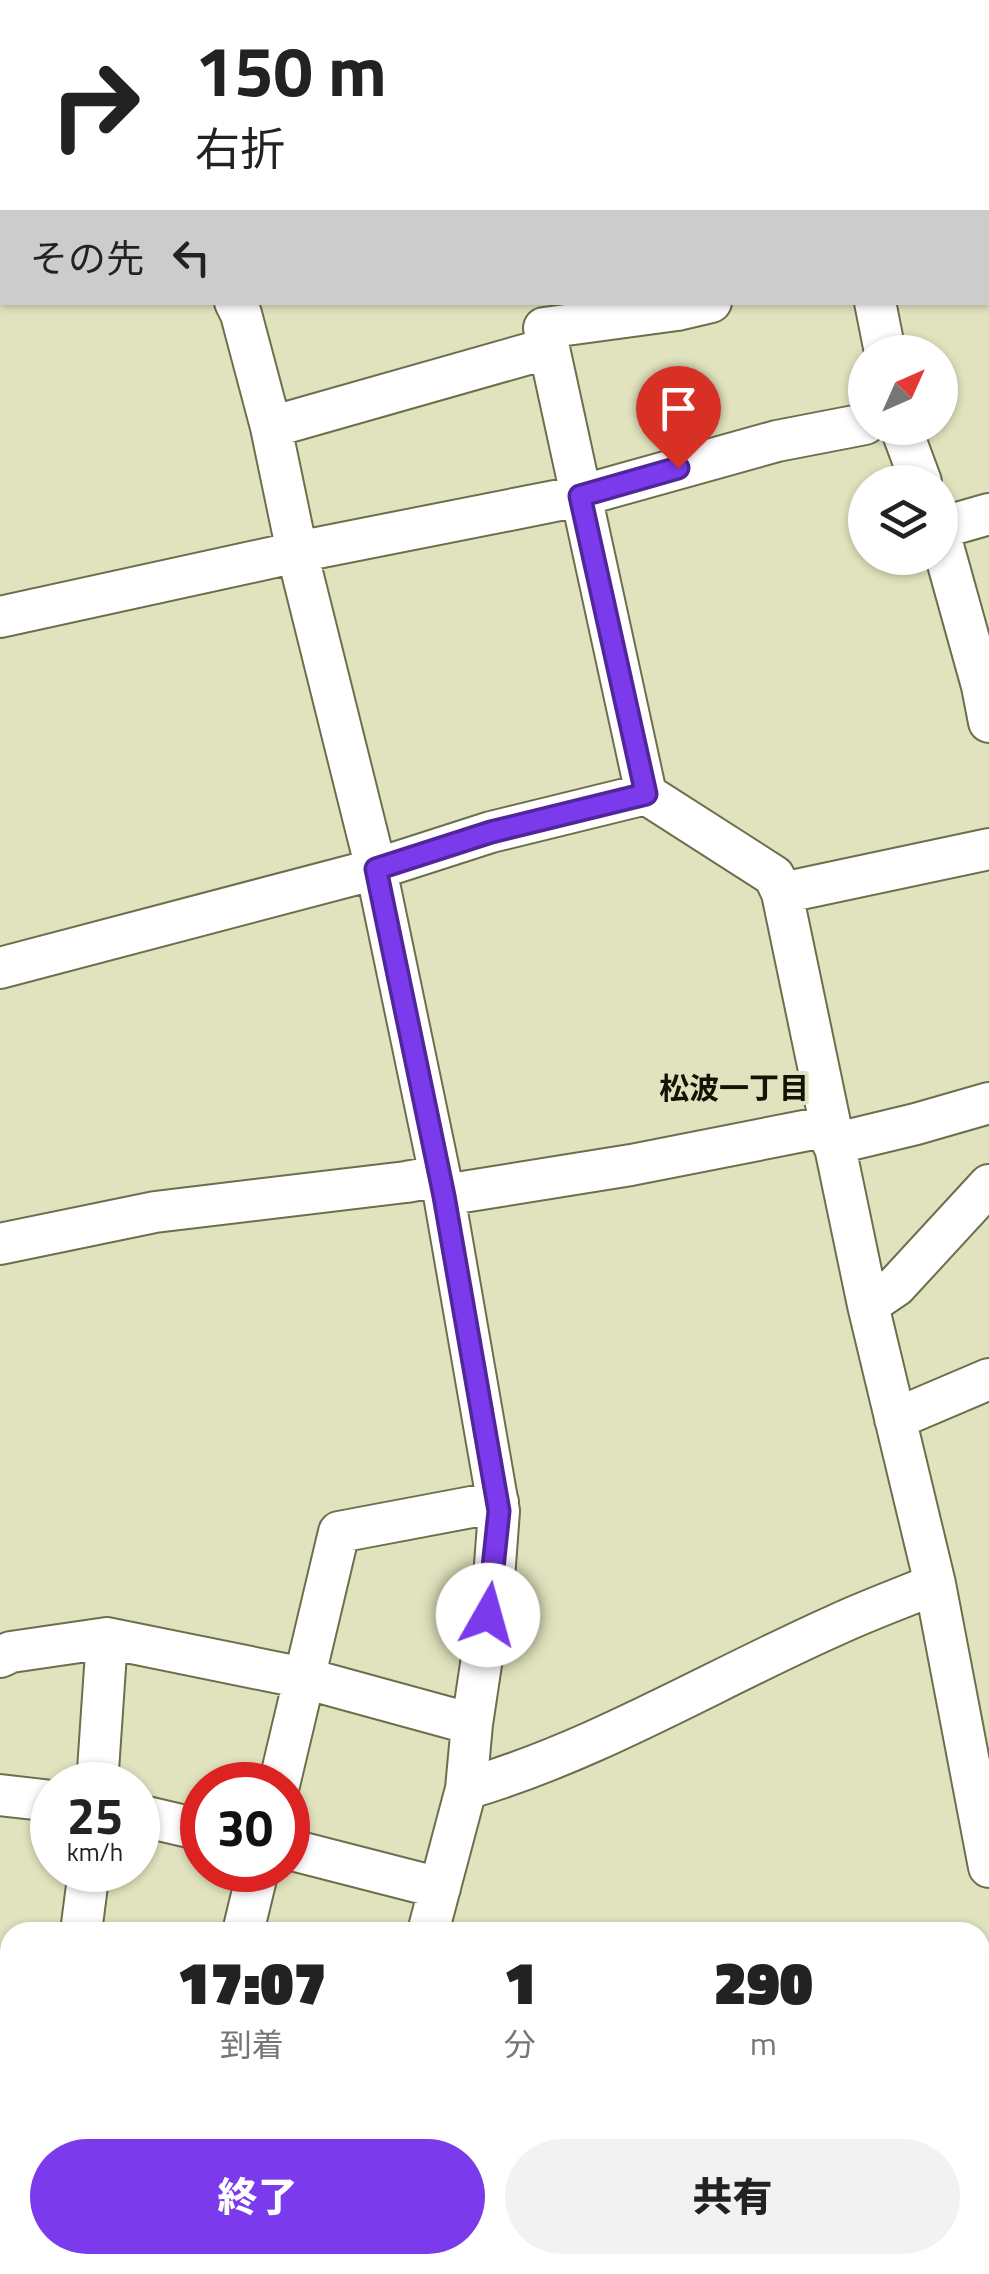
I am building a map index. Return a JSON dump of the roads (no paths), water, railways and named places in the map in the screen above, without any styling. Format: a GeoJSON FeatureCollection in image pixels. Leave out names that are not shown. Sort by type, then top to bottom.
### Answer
{"type":"FeatureCollection","features":[{"type":"Feature","properties":{"kind":"street"},"geometry":{"type":"LineString","coordinates":[[236,305],[271,427],[297,552],[376,869],[442,1186],[498,1502],[494,1578],[466,1789],[431,1922]]}},
{"type":"Feature","properties":{"kind":"street"},"geometry":{"type":"LineString","coordinates":[[698,305],[544,328],[646,794],[774,876],[782,894],[868,1305],[978,1750],[989,1866]]}},
{"type":"Feature","properties":{"kind":"street"},"geometry":{"type":"LineString","coordinates":[[876,305],[882,335]]}},
{"type":"Feature","properties":{"kind":"street"},"geometry":{"type":"LineString","coordinates":[[271,427],[549,348]]}},
{"type":"Feature","properties":{"kind":"street"},"geometry":{"type":"LineString","coordinates":[[0,617],[580,496],[777,441],[848,427]]}},
{"type":"Feature","properties":{"kind":"street"},"geometry":{"type":"LineString","coordinates":[[958,525],[989,514]]}},
{"type":"Feature","properties":{"kind":"street"},"geometry":{"type":"LineString","coordinates":[[952,575],[989,722]]}},
{"type":"Feature","properties":{"kind":"street"},"geometry":{"type":"LineString","coordinates":[[0,968],[376,869],[491,832],[646,794]]}},
{"type":"Feature","properties":{"kind":"street"},"geometry":{"type":"LineString","coordinates":[[782,894],[989,849]]}},
{"type":"Feature","properties":{"kind":"street"},"geometry":{"type":"LineString","coordinates":[[0,1244],[155,1212],[406,1182],[442,1186],[630,1165],[916,1124],[989,1103]]}},
{"type":"Feature","properties":{"kind":"street"},"geometry":{"type":"LineString","coordinates":[[868,1305],[896,1286],[989,1185]]}},
{"type":"Feature","properties":{"kind":"street"},"geometry":{"type":"LineString","coordinates":[[895,1419],[989,1379]]}},
{"type":"Feature","properties":{"kind":"street"},"geometry":{"type":"LineString","coordinates":[[284,1762],[340,1532],[498,1502]]}},
{"type":"Feature","properties":{"kind":"street"},"geometry":{"type":"LineString","coordinates":[[466,1789],[516,1774],[646,1718],[836,1624],[935,1584]]}},
{"type":"Feature","properties":{"kind":"street"},"geometry":{"type":"LineString","coordinates":[[0,1657],[106,1638],[304,1678],[472,1724]]}},
{"type":"Feature","properties":{"kind":"street"},"geometry":{"type":"LineString","coordinates":[[98,1762],[106,1638]]}},
{"type":"Feature","properties":{"kind":"street"},"geometry":{"type":"LineString","coordinates":[[0,1795],[30,1798]]}},
{"type":"Feature","properties":{"kind":"street"},"geometry":{"type":"LineString","coordinates":[[310,1856],[440,1888]]}},
{"type":"Feature","properties":{"kind":"street"},"geometry":{"type":"LineString","coordinates":[[83,1922],[86,1892]]}},
{"type":"Feature","properties":{"kind":"street"},"geometry":{"type":"LineString","coordinates":[[245,1922],[252,1892]]}},
{"type":"Feature","properties":{"kind":"district","name":"松波一丁目"},"geometry":{"type":"Point","coordinates":[734,1089]}}]}
